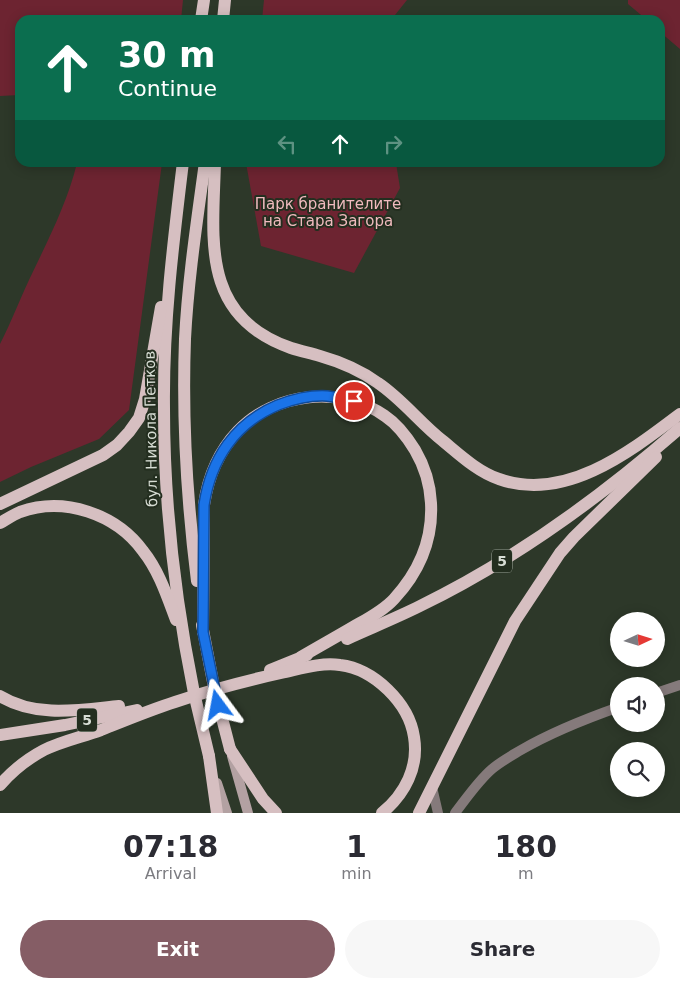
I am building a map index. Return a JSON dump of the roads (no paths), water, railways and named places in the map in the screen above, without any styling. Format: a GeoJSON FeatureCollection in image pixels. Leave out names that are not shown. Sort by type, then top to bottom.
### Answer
{"type":"FeatureCollection","features":[{"type":"Feature","properties":{"kind":"main road"},"geometry":{"type":"LineString","coordinates":[[202,15],[204,0]]}},
{"type":"Feature","properties":{"kind":"main road"},"geometry":{"type":"LineString","coordinates":[[224,15],[226,0]]}},
{"type":"Feature","properties":{"kind":"main road","name":"бул. Никола Петков"},"geometry":{"type":"LineString","coordinates":[[182,167],[175,228],[167,327],[164,407],[166,479],[170,535],[183,636],[209,756],[217,813]]}},
{"type":"Feature","properties":{"kind":"main road"},"geometry":{"type":"LineString","coordinates":[[204,167],[189,289],[185,338],[184,383],[188,495],[203,632],[214,687],[248,813]]}},
{"type":"Feature","properties":{"kind":"main road"},"geometry":{"type":"LineString","coordinates":[[215,167],[213,234],[215,253],[224,293],[237,312],[254,328],[276,341],[344,364],[380,384],[440,439],[465,460],[487,474],[507,482],[532,486],[572,478],[601,467],[629,452],[680,414]]}},
{"type":"Feature","properties":{"kind":"main road"},"geometry":{"type":"LineString","coordinates":[[0,504],[103,455],[129,432],[139,418],[145,399],[175,228]]}},
{"type":"Feature","properties":{"kind":"main road"},"geometry":{"type":"LineString","coordinates":[[203,632],[204,505],[206,490],[223,451],[238,431],[248,422],[259,414],[285,402],[313,396],[328,396],[354,401],[376,410],[395,424],[411,444],[422,464],[430,488],[432,517],[428,542],[417,567],[393,600],[375,615],[301,657]]}},
{"type":"Feature","properties":{"kind":"main road","name":"5"},"geometry":{"type":"LineString","coordinates":[[0,735],[65,725],[174,702],[235,683],[344,640],[421,606],[456,588],[551,529],[588,502],[680,428]]}},
{"type":"Feature","properties":{"kind":"main road"},"geometry":{"type":"LineString","coordinates":[[419,813],[515,621],[560,553],[680,433]]}},
{"type":"Feature","properties":{"kind":"main road"},"geometry":{"type":"LineString","coordinates":[[0,523],[20,512],[57,506],[72,507],[112,522],[129,535],[150,560],[160,579],[183,636]]}},
{"type":"Feature","properties":{"kind":"main road"},"geometry":{"type":"LineString","coordinates":[[235,683],[334,664],[362,671],[384,686],[410,720],[416,749],[412,773],[407,784],[382,813]]}},
{"type":"Feature","properties":{"kind":"main road"},"geometry":{"type":"LineString","coordinates":[[0,696],[23,707],[46,711],[174,702]]}},
{"type":"Feature","properties":{"kind":"main road"},"geometry":{"type":"LineString","coordinates":[[0,785],[20,765],[46,749],[174,702]]}},
{"type":"Feature","properties":{"kind":"main road"},"geometry":{"type":"LineString","coordinates":[[230,749],[263,799],[276,813]]}},
{"type":"Feature","properties":{"kind":"main road"},"geometry":{"type":"LineString","coordinates":[[209,756],[227,813]]}},
{"type":"Feature","properties":{"kind":"street"},"geometry":{"type":"LineString","coordinates":[[665,691],[680,685]]}},
{"type":"Feature","properties":{"kind":"street"},"geometry":{"type":"LineString","coordinates":[[455,813],[473,789],[492,769],[512,755],[568,726],[610,710]]}},
{"type":"Feature","properties":{"kind":"street"},"geometry":{"type":"LineString","coordinates":[[432,787],[438,813]]}},
{"type":"Feature","properties":{"kind":"park label","name":"Парк бранителите на Стара Загора"},"geometry":{"type":"Point","coordinates":[328,212]}}]}
